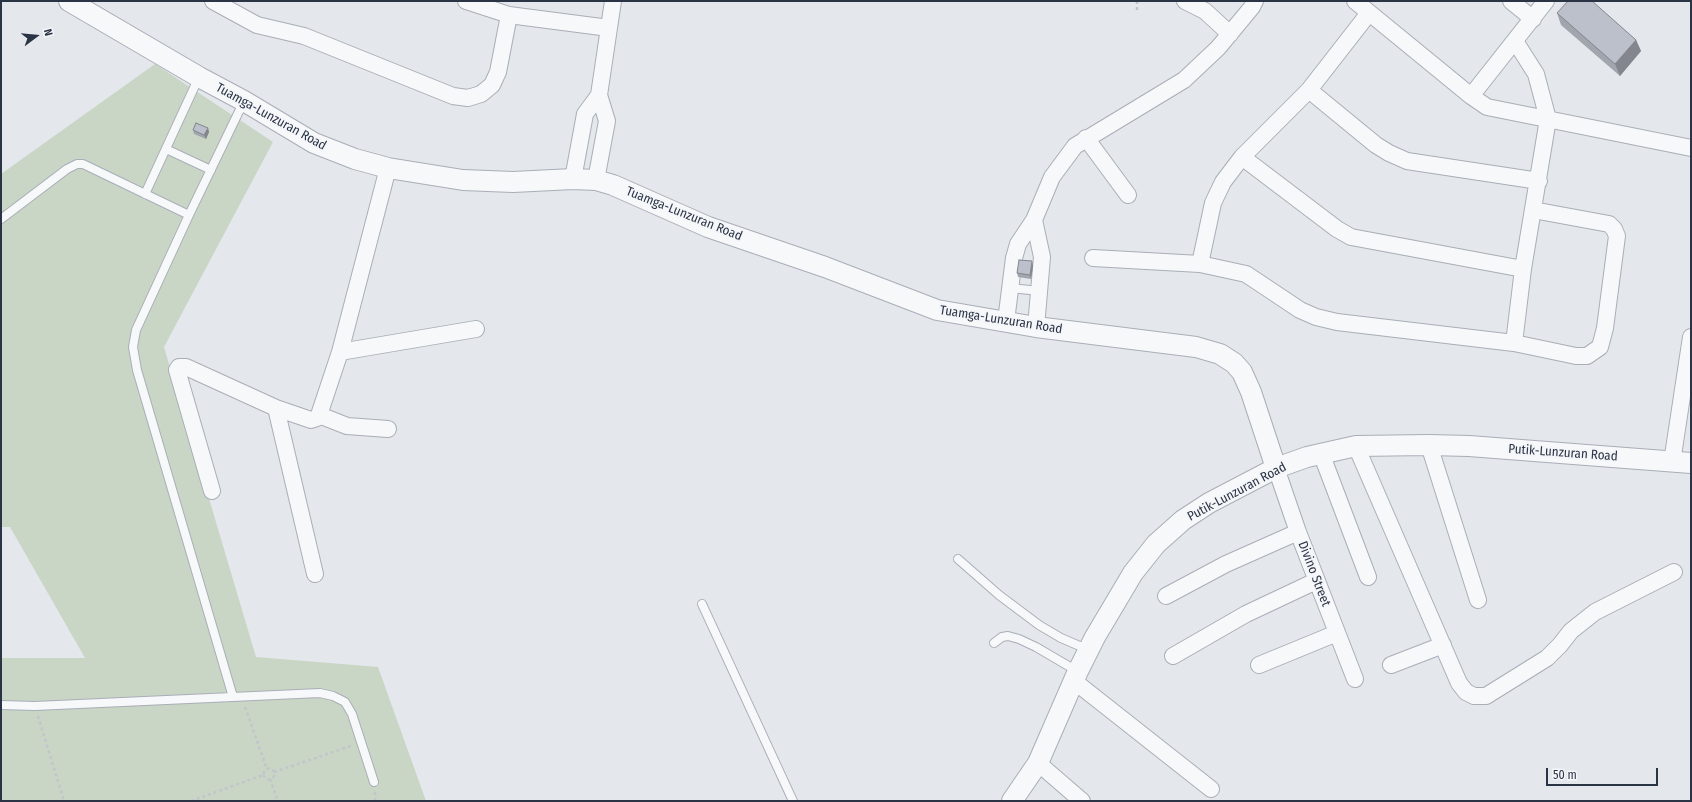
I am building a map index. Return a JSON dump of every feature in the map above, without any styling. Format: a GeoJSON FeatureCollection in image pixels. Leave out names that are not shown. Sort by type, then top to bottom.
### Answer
{"type":"FeatureCollection","features":[{"type":"Feature","properties":{"kind":"street","name":"Tuamga-Lunzuran Road"},"geometry":{"type":"LineString","coordinates":[[69,1],[199,77],[244,101],[314,143],[355,159],[388,168],[463,180],[513,182],[573,179],[596,180],[613,185],[708,227],[825,267],[937,310],[1036,327],[1196,347],[1220,354],[1234,363],[1242,372],[1251,392],[1276,468]]}},
{"type":"Feature","properties":{"kind":"street"},"geometry":{"type":"LineString","coordinates":[[213,1],[257,25],[304,36],[453,96],[468,98],[481,94],[492,85],[498,72],[508,15]]}},
{"type":"Feature","properties":{"kind":"street"},"geometry":{"type":"LineString","coordinates":[[466,1],[508,15],[609,28]]}},
{"type":"Feature","properties":{"kind":"street"},"geometry":{"type":"LineString","coordinates":[[596,180],[607,121],[599,95],[613,1]]}},
{"type":"Feature","properties":{"kind":"street"},"geometry":{"type":"LineString","coordinates":[[1185,1],[1205,11],[1230,34]]}},
{"type":"Feature","properties":{"kind":"street"},"geometry":{"type":"LineString","coordinates":[[1006,321],[1014,258],[1018,244],[1034,220],[1052,177],[1075,146],[1086,138],[1122,119],[1184,80],[1218,48],[1252,7],[1255,1]]}},
{"type":"Feature","properties":{"kind":"street"},"geometry":{"type":"LineString","coordinates":[[1355,1],[1471,96],[1487,107],[1691,148]]}},
{"type":"Feature","properties":{"kind":"street"},"geometry":{"type":"LineString","coordinates":[[1511,1],[1533,19]]}},
{"type":"Feature","properties":{"kind":"street"},"geometry":{"type":"LineString","coordinates":[[1471,96],[1546,1]]}},
{"type":"Feature","properties":{"kind":"street"},"geometry":{"type":"LineString","coordinates":[[1200,264],[1213,204],[1223,182],[1242,157],[1309,90],[1369,13]]}},
{"type":"Feature","properties":{"kind":"street"},"geometry":{"type":"LineString","coordinates":[[1514,343],[1523,268],[1539,181],[1548,119],[1536,74],[1515,41]]}},
{"type":"Feature","properties":{"kind":"street"},"geometry":{"type":"LineString","coordinates":[[1309,90],[1376,145],[1407,161],[1539,181]]}},
{"type":"Feature","properties":{"kind":"street"},"geometry":{"type":"LineString","coordinates":[[573,179],[585,114],[599,95]]}},
{"type":"Feature","properties":{"kind":"street"},"geometry":{"type":"LineString","coordinates":[[1086,138],[1128,195]]}},
{"type":"Feature","properties":{"kind":"street"},"geometry":{"type":"LineString","coordinates":[[1242,157],[1337,229],[1351,237],[1523,268]]}},
{"type":"Feature","properties":{"kind":"street"},"geometry":{"type":"LineString","coordinates":[[212,491],[178,373],[179,367],[186,367],[276,408],[311,420],[316,418],[319,415],[340,352],[388,168]]}},
{"type":"Feature","properties":{"kind":"street"},"geometry":{"type":"LineString","coordinates":[[1093,258],[1200,264],[1246,274],[1300,310],[1316,317],[1337,322],[1514,343],[1576,356],[1587,356],[1600,347],[1605,328],[1617,236],[1614,229],[1609,224],[1533,210]]}},
{"type":"Feature","properties":{"kind":"street"},"geometry":{"type":"LineString","coordinates":[[1034,220],[1042,251],[1040,292],[1036,327]]}},
{"type":"Feature","properties":{"kind":"street"},"geometry":{"type":"LineString","coordinates":[[340,352],[476,329]]}},
{"type":"Feature","properties":{"kind":"street"},"geometry":{"type":"LineString","coordinates":[[1682,462],[1691,338]]}},
{"type":"Feature","properties":{"kind":"street"},"geometry":{"type":"LineString","coordinates":[[276,408],[315,574]]}},
{"type":"Feature","properties":{"kind":"street"},"geometry":{"type":"LineString","coordinates":[[319,415],[347,426],[388,429]]}},
{"type":"Feature","properties":{"kind":"street"},"geometry":{"type":"LineString","coordinates":[[1429,445],[1478,600]]}},
{"type":"Feature","properties":{"kind":"street","name":"Putik-Lunzuran Road"},"geometry":{"type":"LineString","coordinates":[[1012,801],[1038,763],[1089,650],[1133,573],[1156,544],[1183,520],[1202,508],[1276,468],[1321,453],[1356,446],[1429,445],[1477,447],[1682,462]]}},
{"type":"Feature","properties":{"kind":"street"},"geometry":{"type":"LineString","coordinates":[[1356,446],[1459,683],[1466,692],[1474,696],[1486,696],[1547,658],[1571,631],[1595,612],[1674,572]]}},
{"type":"Feature","properties":{"kind":"street"},"geometry":{"type":"LineString","coordinates":[[1321,453],[1368,577]]}},
{"type":"Feature","properties":{"kind":"street","name":"Divino Street"},"geometry":{"type":"LineString","coordinates":[[1276,468],[1316,581],[1355,679]]}},
{"type":"Feature","properties":{"kind":"street"},"geometry":{"type":"LineString","coordinates":[[1166,596],[1226,564],[1298,532]]}},
{"type":"Feature","properties":{"kind":"street"},"geometry":{"type":"LineString","coordinates":[[1173,656],[1246,614],[1316,581]]}},
{"type":"Feature","properties":{"kind":"street"},"geometry":{"type":"LineString","coordinates":[[1259,665],[1337,633]]}},
{"type":"Feature","properties":{"kind":"street"},"geometry":{"type":"LineString","coordinates":[[1391,665],[1443,645]]}},
{"type":"Feature","properties":{"kind":"street"},"geometry":{"type":"LineString","coordinates":[[1076,676],[1211,789]]}},
{"type":"Feature","properties":{"kind":"street"},"geometry":{"type":"LineString","coordinates":[[1038,763],[1082,801]]}},
{"type":"Feature","properties":{"kind":"lane"},"geometry":{"type":"LineString","coordinates":[[146,194],[199,77]]}},
{"type":"Feature","properties":{"kind":"lane"},"geometry":{"type":"LineString","coordinates":[[237,697],[136,370],[133,347],[136,330],[244,101]]}},
{"type":"Feature","properties":{"kind":"lane"},"geometry":{"type":"LineString","coordinates":[[166,149],[211,170]]}},
{"type":"Feature","properties":{"kind":"lane"},"geometry":{"type":"LineString","coordinates":[[1,219],[67,169],[77,164],[83,164],[189,215]]}},
{"type":"Feature","properties":{"kind":"lane"},"geometry":{"type":"LineString","coordinates":[[1010,288],[1040,292]]}},
{"type":"Feature","properties":{"kind":"lane"},"geometry":{"type":"LineString","coordinates":[[958,558],[999,595],[1039,625],[1061,638],[1089,650]]}},
{"type":"Feature","properties":{"kind":"lane"},"geometry":{"type":"LineString","coordinates":[[702,604],[793,801]]}},
{"type":"Feature","properties":{"kind":"lane"},"geometry":{"type":"LineString","coordinates":[[994,643],[1002,637],[1008,636],[1019,640],[1036,647],[1076,676]]}},
{"type":"Feature","properties":{"kind":"lane"},"geometry":{"type":"LineString","coordinates":[[1,705],[35,706],[320,693],[333,696],[345,702],[352,714],[374,782]]}},
{"type":"Feature","properties":{"kind":"path"},"geometry":{"type":"LineString","coordinates":[[1137,1],[1137,11]]}},
{"type":"Feature","properties":{"kind":"path"},"geometry":{"type":"LineString","coordinates":[[237,697],[267,769],[274,772],[361,742]]}},
{"type":"Feature","properties":{"kind":"path"},"geometry":{"type":"LineString","coordinates":[[35,706],[64,801]]}},
{"type":"Feature","properties":{"kind":"path"},"geometry":{"type":"LineString","coordinates":[[263,776],[264,771],[267,769]]}},
{"type":"Feature","properties":{"kind":"path"},"geometry":{"type":"LineString","coordinates":[[270,779],[274,776],[274,772]]}},
{"type":"Feature","properties":{"kind":"path"},"geometry":{"type":"LineString","coordinates":[[263,776],[266,779],[270,779]]}},
{"type":"Feature","properties":{"kind":"path"},"geometry":{"type":"LineString","coordinates":[[191,801],[263,776]]}},
{"type":"Feature","properties":{"kind":"path"},"geometry":{"type":"LineString","coordinates":[[270,779],[278,801]]}},
{"type":"Feature","properties":{"kind":"green space"},"geometry":{"type":"Polygon","coordinates":[[[155,64],[273,142],[164,347],[256,657],[378,667],[426,801],[1,801],[1,658],[85,658],[10,527],[1,527],[1,174],[155,64]]]}},
{"type":"Feature","properties":{"kind":"building"},"geometry":{"type":"Polygon","coordinates":[[[1568,1],[1592,1],[1636,40],[1615,64],[1557,13],[1568,1]]]}},
{"type":"Feature","properties":{"kind":"building"},"geometry":{"type":"Polygon","coordinates":[[[196,123],[208,128],[204,135],[193,130],[196,123]]]}},
{"type":"Feature","properties":{"kind":"building"},"geometry":{"type":"Polygon","coordinates":[[[1019,260],[1032,261],[1030,275],[1017,273],[1019,260]]]}}]}
